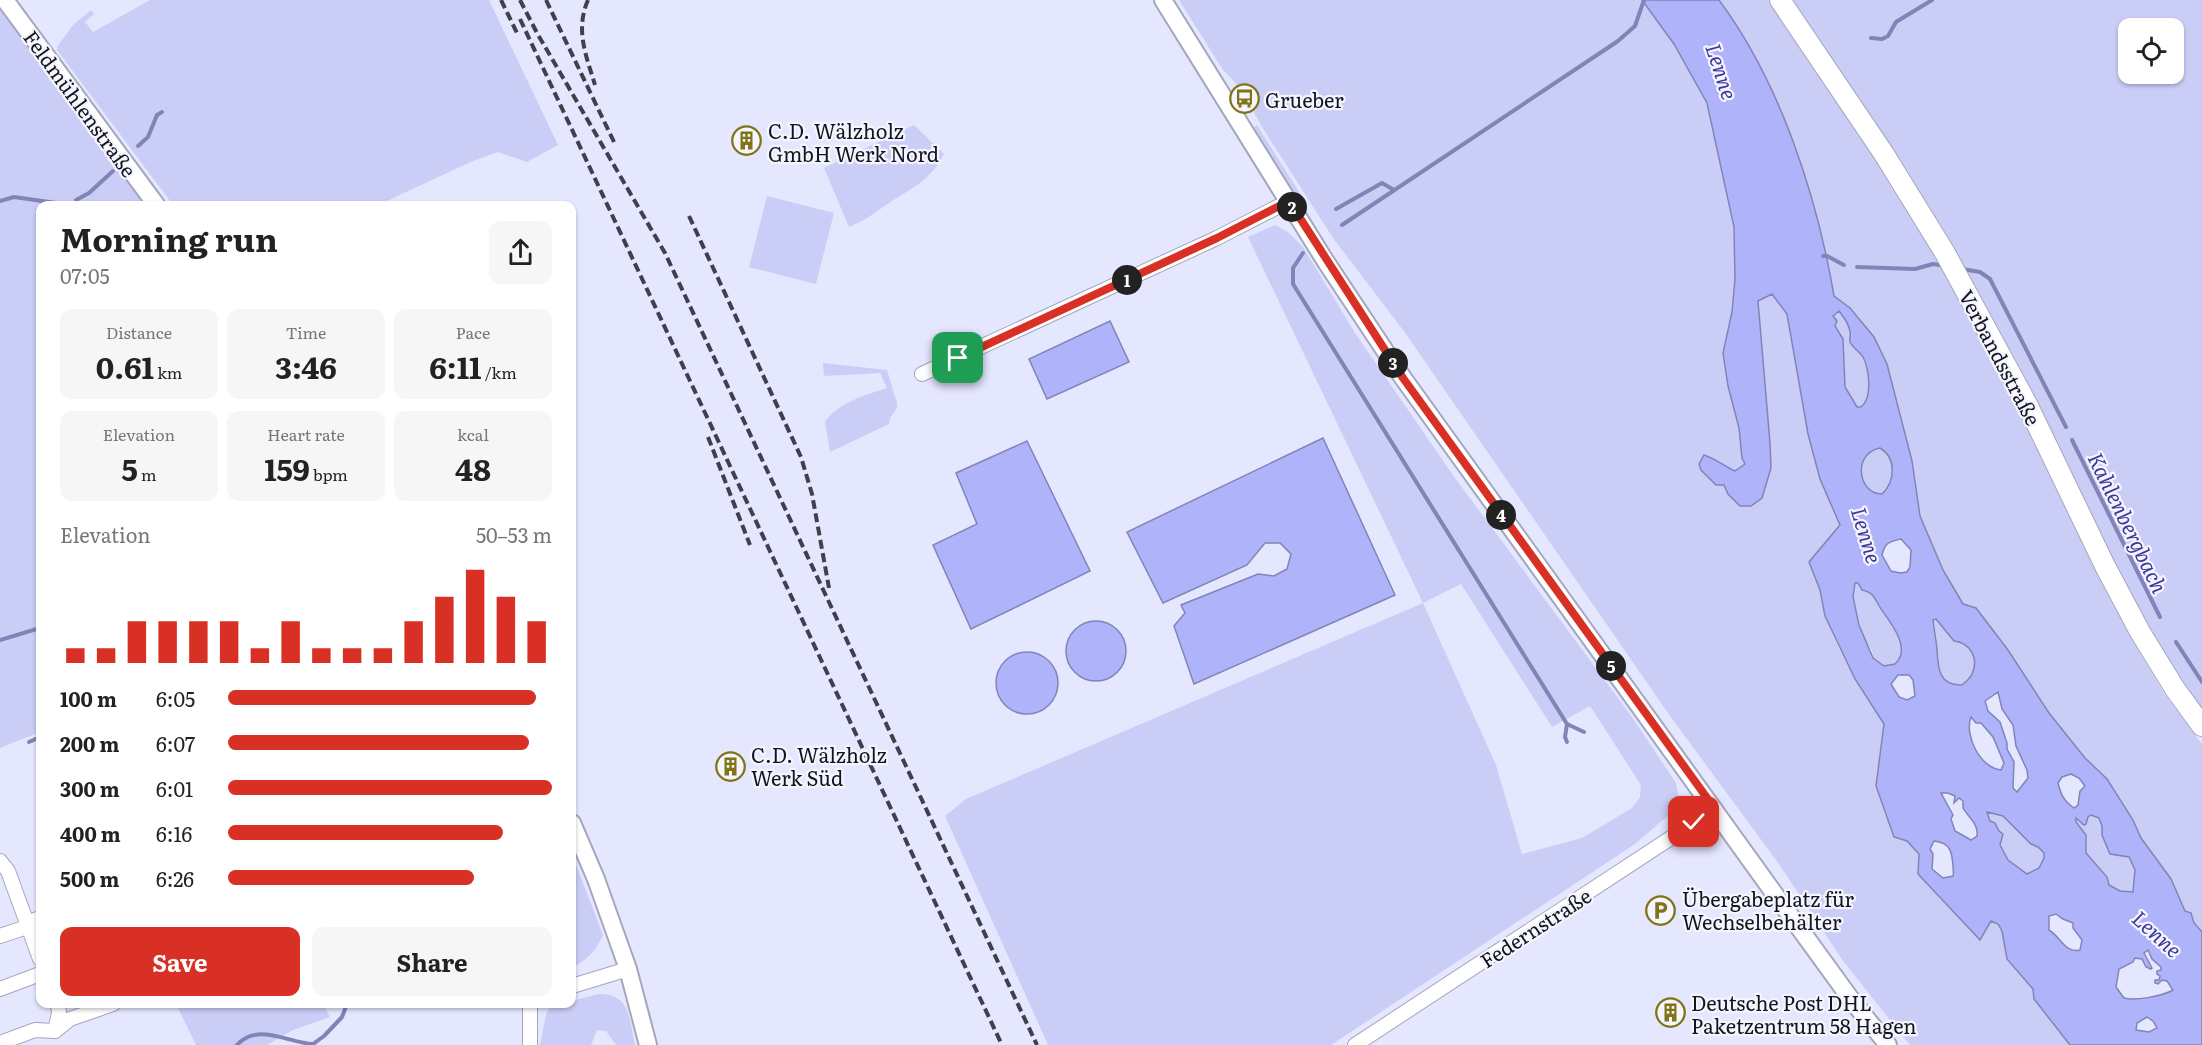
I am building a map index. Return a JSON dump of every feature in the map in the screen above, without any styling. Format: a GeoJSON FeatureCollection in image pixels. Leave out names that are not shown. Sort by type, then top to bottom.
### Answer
{"type":"FeatureCollection","features":[{"type":"Feature","properties":{"kind":"main road","name":"Verbandsstraße"},"geometry":{"type":"LineString","coordinates":[[1780,0],[1884,154],[1945,253],[2028,406],[2105,567],[2139,632],[2175,689],[2202,726]]}},
{"type":"Feature","properties":{"kind":"street","name":"Feldmühlenstraße"},"geometry":{"type":"LineString","coordinates":[[5,0],[153,201]]}},
{"type":"Feature","properties":{"kind":"street"},"geometry":{"type":"LineString","coordinates":[[1163,0],[1403,378],[1853,1002],[1888,1045]]}},
{"type":"Feature","properties":{"kind":"street"},"geometry":{"type":"LineString","coordinates":[[922,374],[1217,238],[1289,201]]}},
{"type":"Feature","properties":{"kind":"street","name":"Federnstraße"},"geometry":{"type":"LineString","coordinates":[[1355,1045],[1715,809]]}},
{"type":"Feature","properties":{"kind":"street"},"geometry":{"type":"LineString","coordinates":[[576,832],[596,879],[628,969],[648,1045]]}},
{"type":"Feature","properties":{"kind":"street"},"geometry":{"type":"LineString","coordinates":[[0,861],[8,871],[36,949]]}},
{"type":"Feature","properties":{"kind":"street"},"geometry":{"type":"LineString","coordinates":[[0,936],[36,920]]}},
{"type":"Feature","properties":{"kind":"street"},"geometry":{"type":"LineString","coordinates":[[576,985],[628,969]]}},
{"type":"Feature","properties":{"kind":"street"},"geometry":{"type":"LineString","coordinates":[[0,989],[36,976]]}},
{"type":"Feature","properties":{"kind":"street"},"geometry":{"type":"LineString","coordinates":[[55,1031],[58,1008]]}},
{"type":"Feature","properties":{"kind":"street"},"geometry":{"type":"LineString","coordinates":[[0,1043],[35,1030],[55,1031],[70,1019],[102,1008]]}},
{"type":"Feature","properties":{"kind":"street"},"geometry":{"type":"LineString","coordinates":[[530,1008],[530,1045]]}},
{"type":"Feature","properties":{"kind":"shaded area"},"geometry":{"type":"Polygon","coordinates":[[[0,0],[154,201],[36,201],[36,734],[0,748],[0,0]]]}},
{"type":"Feature","properties":{"kind":"shaded area"},"geometry":{"type":"Polygon","coordinates":[[[150,0],[489,0],[558,145],[527,162],[498,152],[473,161],[387,201],[170,201],[57,50],[73,25],[91,10],[94,14],[85,22],[93,32],[150,0]]]}},
{"type":"Feature","properties":{"kind":"shaded area"},"geometry":{"type":"Polygon","coordinates":[[[1179,0],[1642,0],[1674,44],[1707,103],[1734,227],[1735,279],[1732,312],[1723,353],[1745,464],[1735,471],[1724,467],[1713,458],[1724,484],[1770,443],[1758,300],[1772,294],[1787,314],[1795,365],[1820,479],[1840,525],[1817,552],[1823,609],[1844,659],[1884,724],[1876,786],[1907,841],[1920,854],[1980,940],[1991,921],[1998,924],[2002,931],[2007,959],[2033,989],[2034,999],[2070,1045],[1910,1045],[1843,961],[1779,864],[1670,716],[1406,334],[1333,238],[1262,127],[1241,89],[1223,70],[1179,0]]]}},
{"type":"Feature","properties":{"kind":"shaded area"},"geometry":{"type":"Polygon","coordinates":[[[1719,0],[2202,0],[2202,713],[2111,597],[2130,636],[2163,692],[2202,744],[2202,932],[2194,923],[2191,913],[2185,911],[2171,879],[2141,838],[2133,820],[2107,779],[2085,758],[2049,713],[2008,650],[1976,608],[1963,604],[1943,570],[1920,516],[1912,461],[1887,364],[1874,337],[1850,308],[1834,296],[1827,258],[1806,180],[1778,103],[1741,32],[1719,0]]]}},
{"type":"Feature","properties":{"kind":"shaded area"},"geometry":{"type":"Polygon","coordinates":[[[914,125],[944,154],[939,163],[920,183],[849,227],[824,168],[914,125]]]}},
{"type":"Feature","properties":{"kind":"shaded area"},"geometry":{"type":"Polygon","coordinates":[[[1257,125],[1303,198],[1300,201],[1297,201],[1253,128],[1257,125]]]}},
{"type":"Feature","properties":{"kind":"shaded area"},"geometry":{"type":"Polygon","coordinates":[[[767,196],[834,213],[816,284],[749,267],[767,196]]]}},
{"type":"Feature","properties":{"kind":"shaded area"},"geometry":{"type":"Polygon","coordinates":[[[1275,225],[1288,232],[1303,247],[1357,336],[1455,478],[1632,717],[1676,783],[1679,799],[1671,813],[1635,844],[1331,1045],[1048,1045],[945,816],[966,799],[1423,603],[1248,237],[1275,225]],[[1461,584],[1423,603],[1496,765],[1522,854],[1582,838],[1632,808],[1640,797],[1641,785],[1590,706],[1552,727],[1461,584]]]}},
{"type":"Feature","properties":{"kind":"shaded area"},"geometry":{"type":"Polygon","coordinates":[[[1839,311],[1849,326],[1850,342],[1861,355],[1866,369],[1869,383],[1865,403],[1861,407],[1857,407],[1845,387],[1843,339],[1835,326],[1833,316],[1839,311]]]}},
{"type":"Feature","properties":{"kind":"shaded area"},"geometry":{"type":"Polygon","coordinates":[[[823,363],[887,370],[897,403],[889,424],[830,452],[825,422],[831,415],[853,400],[887,388],[880,373],[824,376],[823,363]]]}},
{"type":"Feature","properties":{"kind":"shaded area"},"geometry":{"type":"Polygon","coordinates":[[[1880,448],[1892,464],[1890,483],[1882,494],[1874,493],[1868,488],[1862,474],[1865,458],[1880,448]]]}},
{"type":"Feature","properties":{"kind":"shaded area"},"geometry":{"type":"Polygon","coordinates":[[[1855,583],[1876,598],[1896,628],[1901,648],[1900,658],[1895,664],[1884,666],[1873,658],[1872,651],[1863,636],[1853,597],[1855,583]]]}},
{"type":"Feature","properties":{"kind":"shaded area"},"geometry":{"type":"Polygon","coordinates":[[[1936,619],[1968,646],[1973,654],[1975,662],[1973,674],[1962,685],[1948,682],[1941,674],[1933,620],[1936,619]]]}},
{"type":"Feature","properties":{"kind":"shaded area"},"geometry":{"type":"Polygon","coordinates":[[[1990,811],[2004,817],[2026,840],[2042,851],[2044,857],[2039,869],[2027,874],[2002,853],[1999,832],[1990,821],[1987,812],[1990,811]]]}},
{"type":"Feature","properties":{"kind":"shaded area"},"geometry":{"type":"Polygon","coordinates":[[[2091,814],[2099,818],[2102,835],[2123,852],[2132,865],[2135,881],[2133,892],[2120,891],[2109,885],[2107,877],[2086,853],[2086,835],[2076,822],[2076,818],[2084,825],[2091,814]]]}},
{"type":"Feature","properties":{"kind":"shaded area"},"geometry":{"type":"Polygon","coordinates":[[[576,864],[603,935],[582,962],[576,965],[576,864]]]}},
{"type":"Feature","properties":{"kind":"shaded area"},"geometry":{"type":"Polygon","coordinates":[[[598,994],[617,998],[627,1010],[635,1045],[616,1045],[606,1031],[597,1030],[591,1045],[540,1045],[546,1014],[549,1008],[576,1008],[576,1000],[598,994]]]}},
{"type":"Feature","properties":{"kind":"shaded area"},"geometry":{"type":"Polygon","coordinates":[[[178,1008],[325,1008],[330,1017],[293,1030],[267,1045],[196,1045],[178,1008]]]}},
{"type":"Feature","properties":{"kind":"water","name":"Lenne"},"geometry":{"type":"Polygon","coordinates":[[[1642,0],[1719,0],[1741,32],[1760,67],[1778,103],[1806,180],[1827,258],[1834,296],[1850,308],[1874,337],[1887,364],[1912,461],[1920,516],[1943,570],[1963,604],[1976,608],[2008,650],[2049,713],[2085,758],[2107,779],[2133,820],[2141,838],[2171,879],[2185,911],[2191,913],[2194,923],[2202,932],[2202,1045],[2070,1045],[2034,999],[2033,989],[2007,959],[2002,931],[1998,924],[1991,921],[1980,940],[1918,874],[1919,854],[1907,841],[1894,837],[1876,786],[1884,724],[1855,679],[1825,616],[1820,590],[1809,562],[1840,525],[1820,479],[1808,434],[1787,314],[1772,294],[1758,301],[1771,468],[1762,498],[1751,506],[1740,506],[1728,494],[1724,485],[1716,485],[1701,470],[1699,464],[1704,455],[1735,471],[1745,464],[1723,353],[1732,312],[1735,279],[1734,227],[1707,103],[1674,44],[1642,0]],[[1839,311],[1833,316],[1837,321],[1835,326],[1843,339],[1845,387],[1857,407],[1861,407],[1865,403],[1868,390],[1865,362],[1862,355],[1852,346],[1849,326],[1839,311]],[[1880,448],[1871,452],[1862,465],[1862,474],[1868,488],[1874,493],[1882,494],[1892,477],[1892,464],[1885,452],[1880,448]],[[1901,539],[1886,545],[1882,555],[1891,571],[1907,572],[1910,567],[1911,550],[1901,539]],[[1855,583],[1853,597],[1859,625],[1873,658],[1884,666],[1895,664],[1900,658],[1901,644],[1874,597],[1855,583]],[[1936,619],[1933,620],[1939,669],[1944,679],[1962,685],[1972,674],[1974,657],[1969,648],[1954,641],[1936,619]],[[1898,675],[1891,684],[1899,697],[1907,700],[1915,696],[1913,680],[1909,675],[1898,675]],[[1998,692],[1985,701],[1988,711],[2000,722],[2007,749],[2014,762],[2013,788],[2017,792],[2028,778],[2027,770],[2016,746],[2013,725],[2002,709],[1998,692]],[[1971,717],[1969,724],[1972,741],[1980,757],[1986,763],[2001,770],[2004,763],[1993,737],[1981,723],[1976,723],[1971,717]],[[2071,774],[2062,777],[2058,783],[2063,797],[2074,808],[2078,805],[2080,791],[2085,786],[2079,778],[2071,774]],[[1941,793],[1953,815],[1951,819],[1955,831],[1971,840],[1977,836],[1975,824],[1963,808],[1963,801],[1959,798],[1954,803],[1955,796],[1941,793]],[[1987,812],[1990,821],[1995,823],[2003,834],[2000,845],[2008,860],[2027,874],[2039,868],[2044,853],[2031,844],[2003,816],[1987,812]],[[2091,815],[2084,825],[2076,818],[2076,822],[2086,835],[2086,853],[2107,877],[2109,885],[2120,891],[2133,892],[2135,870],[2129,857],[2110,854],[2102,835],[2099,818],[2091,815]],[[1934,841],[1930,849],[1933,854],[1932,869],[1943,878],[1953,876],[1951,852],[1940,842],[1934,841]],[[2056,914],[2049,916],[2049,930],[2066,947],[2075,951],[2080,950],[2082,940],[2073,928],[2073,923],[2056,914]],[[2148,950],[2144,953],[2151,969],[2146,967],[2142,959],[2135,958],[2133,962],[2119,969],[2116,987],[2124,998],[2149,997],[2173,990],[2167,981],[2162,980],[2158,984],[2155,983],[2155,980],[2159,980],[2160,976],[2157,971],[2161,970],[2161,967],[2152,959],[2148,950]],[[2147,1017],[2137,1023],[2136,1030],[2149,1032],[2157,1028],[2147,1017]]]}},
{"type":"Feature","properties":{"kind":"water"},"geometry":{"type":"Polygon","coordinates":[[[1110,321],[1129,362],[1047,399],[1029,359],[1110,321]]]}},
{"type":"Feature","properties":{"kind":"water"},"geometry":{"type":"Polygon","coordinates":[[[1323,438],[1395,595],[1194,684],[1174,626],[1185,613],[1181,605],[1258,574],[1274,576],[1287,569],[1291,554],[1280,543],[1265,543],[1247,565],[1163,603],[1127,532],[1323,438]]]}},
{"type":"Feature","properties":{"kind":"water"},"geometry":{"type":"Polygon","coordinates":[[[1027,441],[1090,571],[971,629],[933,545],[977,524],[956,473],[1027,441]]]}},
{"type":"Feature","properties":{"kind":"water"},"geometry":{"type":"Polygon","coordinates":[[[1090,621],[1102,621],[1113,626],[1121,634],[1126,651],[1124,663],[1113,676],[1102,681],[1090,681],[1079,676],[1071,668],[1066,657],[1066,645],[1071,634],[1079,626],[1090,621]]]}},
{"type":"Feature","properties":{"kind":"water"},"geometry":{"type":"Polygon","coordinates":[[[1027,652],[1039,654],[1049,661],[1056,671],[1058,683],[1056,695],[1049,705],[1039,712],[1027,714],[1015,712],[1005,705],[998,695],[996,683],[998,671],[1005,661],[1015,654],[1027,652]]]}},
{"type":"Feature","properties":{"kind":"waterway"},"geometry":{"type":"LineString","coordinates":[[1342,225],[1618,41],[1635,26],[1644,0]]}},
{"type":"Feature","properties":{"kind":"waterway"},"geometry":{"type":"LineString","coordinates":[[1871,38],[1882,39],[1888,36],[1896,22],[1932,0]]}},
{"type":"Feature","properties":{"kind":"waterway"},"geometry":{"type":"LineString","coordinates":[[138,146],[148,137],[157,115],[162,112]]}},
{"type":"Feature","properties":{"kind":"waterway"},"geometry":{"type":"LineString","coordinates":[[76,200],[89,193],[113,171]]}},
{"type":"Feature","properties":{"kind":"waterway"},"geometry":{"type":"LineString","coordinates":[[1336,209],[1382,183],[1394,190]]}},
{"type":"Feature","properties":{"kind":"waterway"},"geometry":{"type":"LineString","coordinates":[[0,201],[14,197],[42,201]]}},
{"type":"Feature","properties":{"kind":"waterway"},"geometry":{"type":"LineString","coordinates":[[1303,253],[1293,268],[1293,284],[1567,724],[1584,732]]}},
{"type":"Feature","properties":{"kind":"waterway","name":"Kahlenbergbach"},"geometry":{"type":"LineString","coordinates":[[1823,256],[1844,265]]}},
{"type":"Feature","properties":{"kind":"waterway","name":"Kahlenbergbach"},"geometry":{"type":"LineString","coordinates":[[1857,267],[1915,269],[1933,264],[1946,266]]}},
{"type":"Feature","properties":{"kind":"waterway","name":"Kahlenbergbach"},"geometry":{"type":"LineString","coordinates":[[1962,269],[1980,272],[1990,279],[2066,427]]}},
{"type":"Feature","properties":{"kind":"waterway","name":"Kahlenbergbach"},"geometry":{"type":"LineString","coordinates":[[2072,440],[2160,617]]}},
{"type":"Feature","properties":{"kind":"waterway"},"geometry":{"type":"LineString","coordinates":[[0,640],[36,629]]}},
{"type":"Feature","properties":{"kind":"waterway","name":"Kahlenbergbach"},"geometry":{"type":"LineString","coordinates":[[2176,642],[2202,682]]}},
{"type":"Feature","properties":{"kind":"waterway"},"geometry":{"type":"LineString","coordinates":[[1567,724],[1565,737],[1567,742]]}},
{"type":"Feature","properties":{"kind":"waterway"},"geometry":{"type":"LineString","coordinates":[[29,742],[36,739]]}},
{"type":"Feature","properties":{"kind":"waterway"},"geometry":{"type":"LineString","coordinates":[[237,1045],[245,1038],[264,1034],[313,1044],[342,1017],[345,1008]]}},
{"type":"Feature","properties":{"kind":"railway"},"geometry":{"type":"LineString","coordinates":[[501,0],[518,35]]}},
{"type":"Feature","properties":{"kind":"railway"},"geometry":{"type":"LineString","coordinates":[[520,0],[665,253],[1037,1045]]}},
{"type":"Feature","properties":{"kind":"railway"},"geometry":{"type":"LineString","coordinates":[[546,0],[614,142]]}},
{"type":"Feature","properties":{"kind":"railway"},"geometry":{"type":"LineString","coordinates":[[588,0],[584,11],[582,32],[585,53],[595,85]]}},
{"type":"Feature","properties":{"kind":"railway"},"geometry":{"type":"LineString","coordinates":[[520,19],[1002,1045]]}},
{"type":"Feature","properties":{"kind":"railway"},"geometry":{"type":"LineString","coordinates":[[689,216],[801,457],[812,494],[829,588]]}},
{"type":"Feature","properties":{"kind":"railway"},"geometry":{"type":"LineString","coordinates":[[708,437],[750,545]]}},
{"type":"Feature","properties":{"kind":"place","name":"Grueber"},"geometry":{"type":"Point","coordinates":[1244,99]}},
{"type":"Feature","properties":{"kind":"place","name":"C.D. Wälzholz GmbH Werk Nord"},"geometry":{"type":"Point","coordinates":[747,141]}},
{"type":"Feature","properties":{"kind":"place","name":"C.D. Wälzholz Werk Süd"},"geometry":{"type":"Point","coordinates":[730,766]}},
{"type":"Feature","properties":{"kind":"place","name":"Übergabeplatz für Wechselbehälter"},"geometry":{"type":"Point","coordinates":[1661,910]}},
{"type":"Feature","properties":{"kind":"place","name":"Deutsche Post DHL Paketzentrum 58 Hagen"},"geometry":{"type":"Point","coordinates":[1670,1013]}},
{"type":"Feature","properties":{"kind":"route"},"geometry":{"type":"LineString","coordinates":[[958,358],[1217,238],[1289,201],[1403,378],[1715,809],[1694,822]]}}]}
